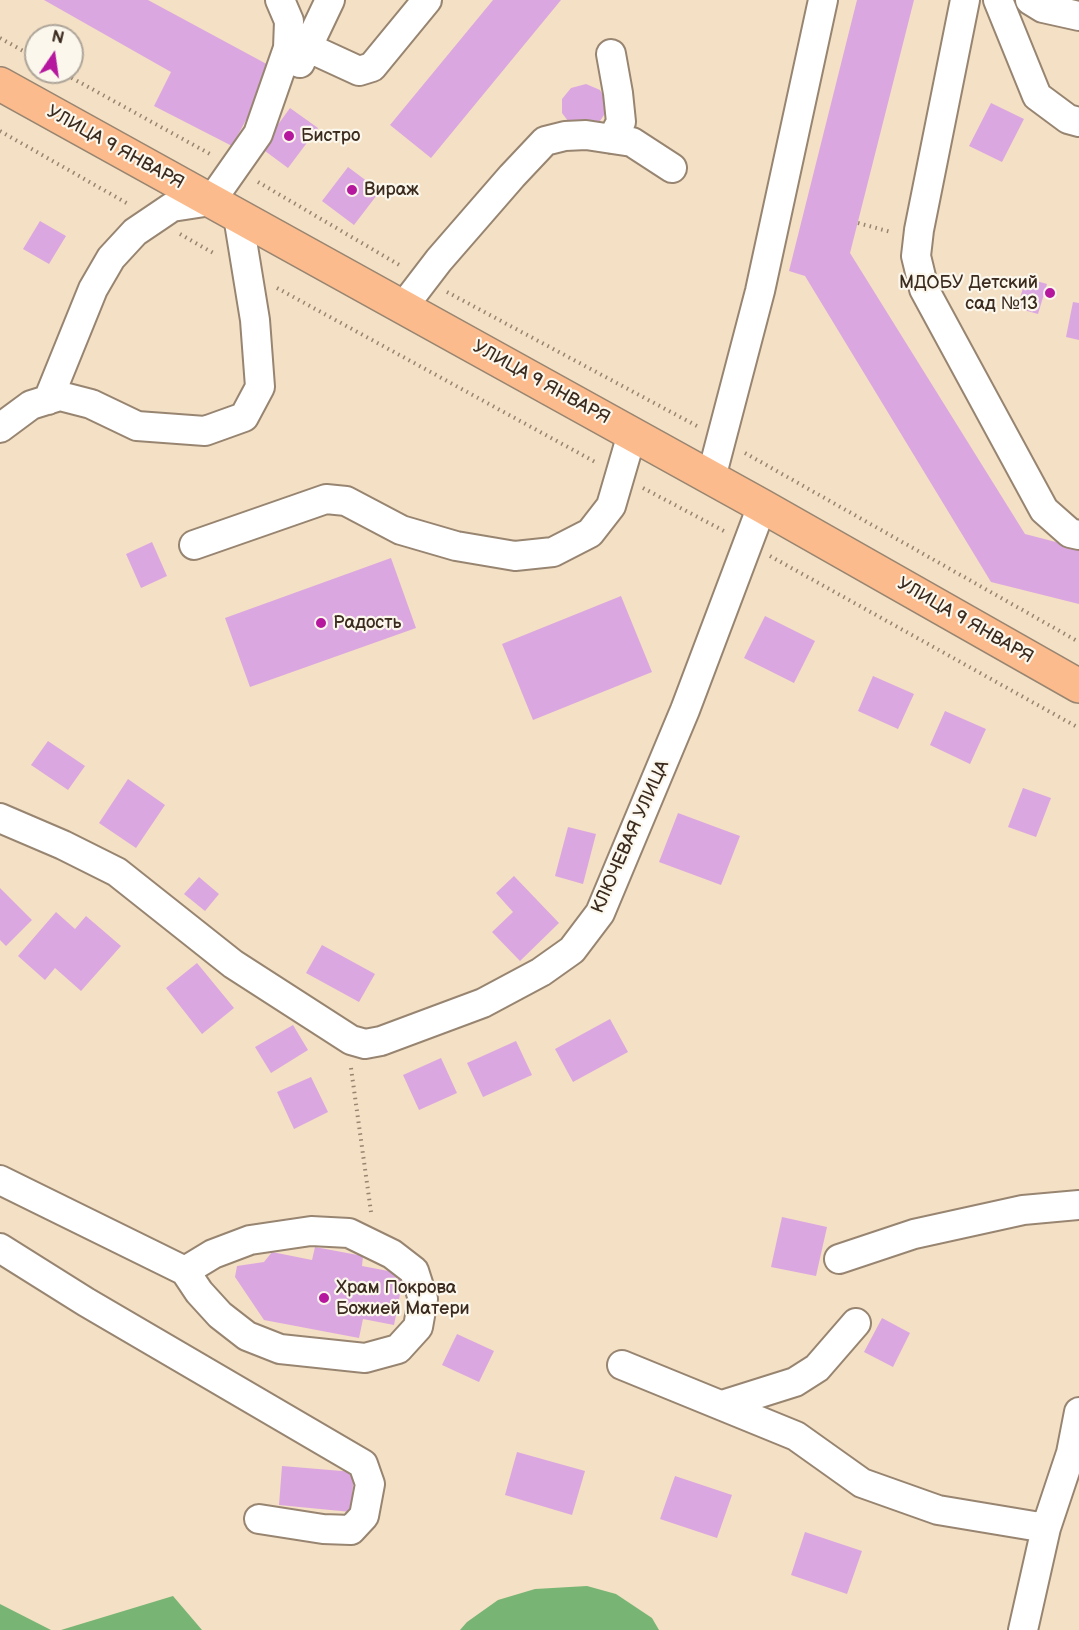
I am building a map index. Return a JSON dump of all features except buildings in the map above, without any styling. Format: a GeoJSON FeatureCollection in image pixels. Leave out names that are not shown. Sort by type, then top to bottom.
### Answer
{"type":"FeatureCollection","features":[{"type":"Feature","properties":{"kind":"main road","name":"УЛИЦА 9 ЯНВАРЯ"},"geometry":{"type":"LineString","coordinates":[[0,84],[762,506],[1079,686]]}},
{"type":"Feature","properties":{"kind":"lane"},"geometry":{"type":"LineString","coordinates":[[258,134],[288,48],[289,21],[280,0]]}},
{"type":"Feature","properties":{"kind":"lane"},"geometry":{"type":"LineString","coordinates":[[0,428],[31,405],[60,396],[91,404],[137,426],[205,431],[244,417],[260,387],[255,320],[248,272],[225,209],[234,168],[258,134],[309,48],[330,0]]}},
{"type":"Feature","properties":{"kind":"lane"},"geometry":{"type":"LineString","coordinates":[[309,48],[359,71],[372,67],[427,0]]}},
{"type":"Feature","properties":{"kind":"lane"},"geometry":{"type":"LineString","coordinates":[[711,478],[760,291],[823,0]]}},
{"type":"Feature","properties":{"kind":"lane"},"geometry":{"type":"LineString","coordinates":[[964,0],[916,256],[924,289],[1044,510],[1070,533],[1079,535]]}},
{"type":"Feature","properties":{"kind":"lane"},"geometry":{"type":"LineString","coordinates":[[998,0],[1036,96],[1068,119],[1079,122]]}},
{"type":"Feature","properties":{"kind":"lane"},"geometry":{"type":"LineString","coordinates":[[1030,0],[1043,8],[1079,16]]}},
{"type":"Feature","properties":{"kind":"lane"},"geometry":{"type":"LineString","coordinates":[[611,54],[621,122],[612,139]]}},
{"type":"Feature","properties":{"kind":"lane"},"geometry":{"type":"LineString","coordinates":[[403,307],[512,176],[545,141],[565,136],[586,135],[632,142],[672,168]]}},
{"type":"Feature","properties":{"kind":"lane"},"geometry":{"type":"LineString","coordinates":[[48,400],[93,289],[111,258],[135,232],[172,207],[225,209]]}},
{"type":"Feature","properties":{"kind":"lane"},"geometry":{"type":"LineString","coordinates":[[194,545],[326,499],[346,501],[401,530],[456,546],[515,556],[553,552],[590,533],[610,506],[632,434]]}},
{"type":"Feature","properties":{"kind":"lane","name":"КЛЮЧЕВАЯ УЛИЦА"},"geometry":{"type":"LineString","coordinates":[[0,818],[63,845],[117,872],[233,964],[351,1040],[365,1044],[381,1041],[483,1003],[541,972],[572,950],[600,912],[685,710],[762,506]]}},
{"type":"Feature","properties":{"kind":"lane"},"geometry":{"type":"LineString","coordinates":[[0,1180],[185,1271],[220,1315],[247,1336],[280,1349],[365,1358],[398,1349],[418,1328],[423,1299],[414,1271],[392,1254],[349,1233],[311,1231],[250,1240],[213,1254],[185,1271]]}},
{"type":"Feature","properties":{"kind":"lane"},"geometry":{"type":"LineString","coordinates":[[839,1259],[914,1234],[1023,1210],[1079,1205]]}},
{"type":"Feature","properties":{"kind":"lane"},"geometry":{"type":"LineString","coordinates":[[0,1248],[86,1302],[363,1464],[370,1484],[364,1516],[351,1530],[323,1529],[259,1519]]}},
{"type":"Feature","properties":{"kind":"lane"},"geometry":{"type":"LineString","coordinates":[[722,1405],[795,1382],[817,1368],[856,1323]]}},
{"type":"Feature","properties":{"kind":"lane"},"geometry":{"type":"LineString","coordinates":[[622,1365],[796,1436],[862,1483],[938,1510],[1046,1528]]}},
{"type":"Feature","properties":{"kind":"lane"},"geometry":{"type":"LineString","coordinates":[[1023,1630],[1046,1528],[1071,1453],[1079,1412]]}},
{"type":"Feature","properties":{"kind":"path"},"geometry":{"type":"LineString","coordinates":[[0,38],[24,51]]}},
{"type":"Feature","properties":{"kind":"path"},"geometry":{"type":"LineString","coordinates":[[83,84],[234,168],[424,279],[721,440],[1079,642]]}},
{"type":"Feature","properties":{"kind":"path"},"geometry":{"type":"LineString","coordinates":[[0,131],[248,272],[748,544],[1079,728]]}},
{"type":"Feature","properties":{"kind":"path"},"geometry":{"type":"LineString","coordinates":[[858,223],[918,240]]}},
{"type":"Feature","properties":{"kind":"path"},"geometry":{"type":"LineString","coordinates":[[351,1071],[372,1223]]}},
{"type":"Feature","properties":{"kind":"green space"},"geometry":{"type":"Polygon","coordinates":[[[587,1586],[616,1594],[652,1618],[659,1630],[460,1630],[467,1622],[498,1600],[535,1589],[587,1586]]]}},
{"type":"Feature","properties":{"kind":"green space"},"geometry":{"type":"Polygon","coordinates":[[[173,1596],[202,1630],[61,1630],[173,1596]]]}},
{"type":"Feature","properties":{"kind":"green space"},"geometry":{"type":"Polygon","coordinates":[[[0,1604],[51,1630],[0,1630],[0,1604]]]}},
{"type":"Feature","properties":{"kind":"place","name":"Бистро"},"geometry":{"type":"Point","coordinates":[289,136]}},
{"type":"Feature","properties":{"kind":"place","name":"Вираж"},"geometry":{"type":"Point","coordinates":[352,190]}},
{"type":"Feature","properties":{"kind":"place","name":"МДОБУ Детский сад №13"},"geometry":{"type":"Point","coordinates":[1050,293]}},
{"type":"Feature","properties":{"kind":"place","name":"Радость"},"geometry":{"type":"Point","coordinates":[321,623]}},
{"type":"Feature","properties":{"kind":"place","name":"Храм Покрова Божией Матери"},"geometry":{"type":"Point","coordinates":[324,1298]}}]}
